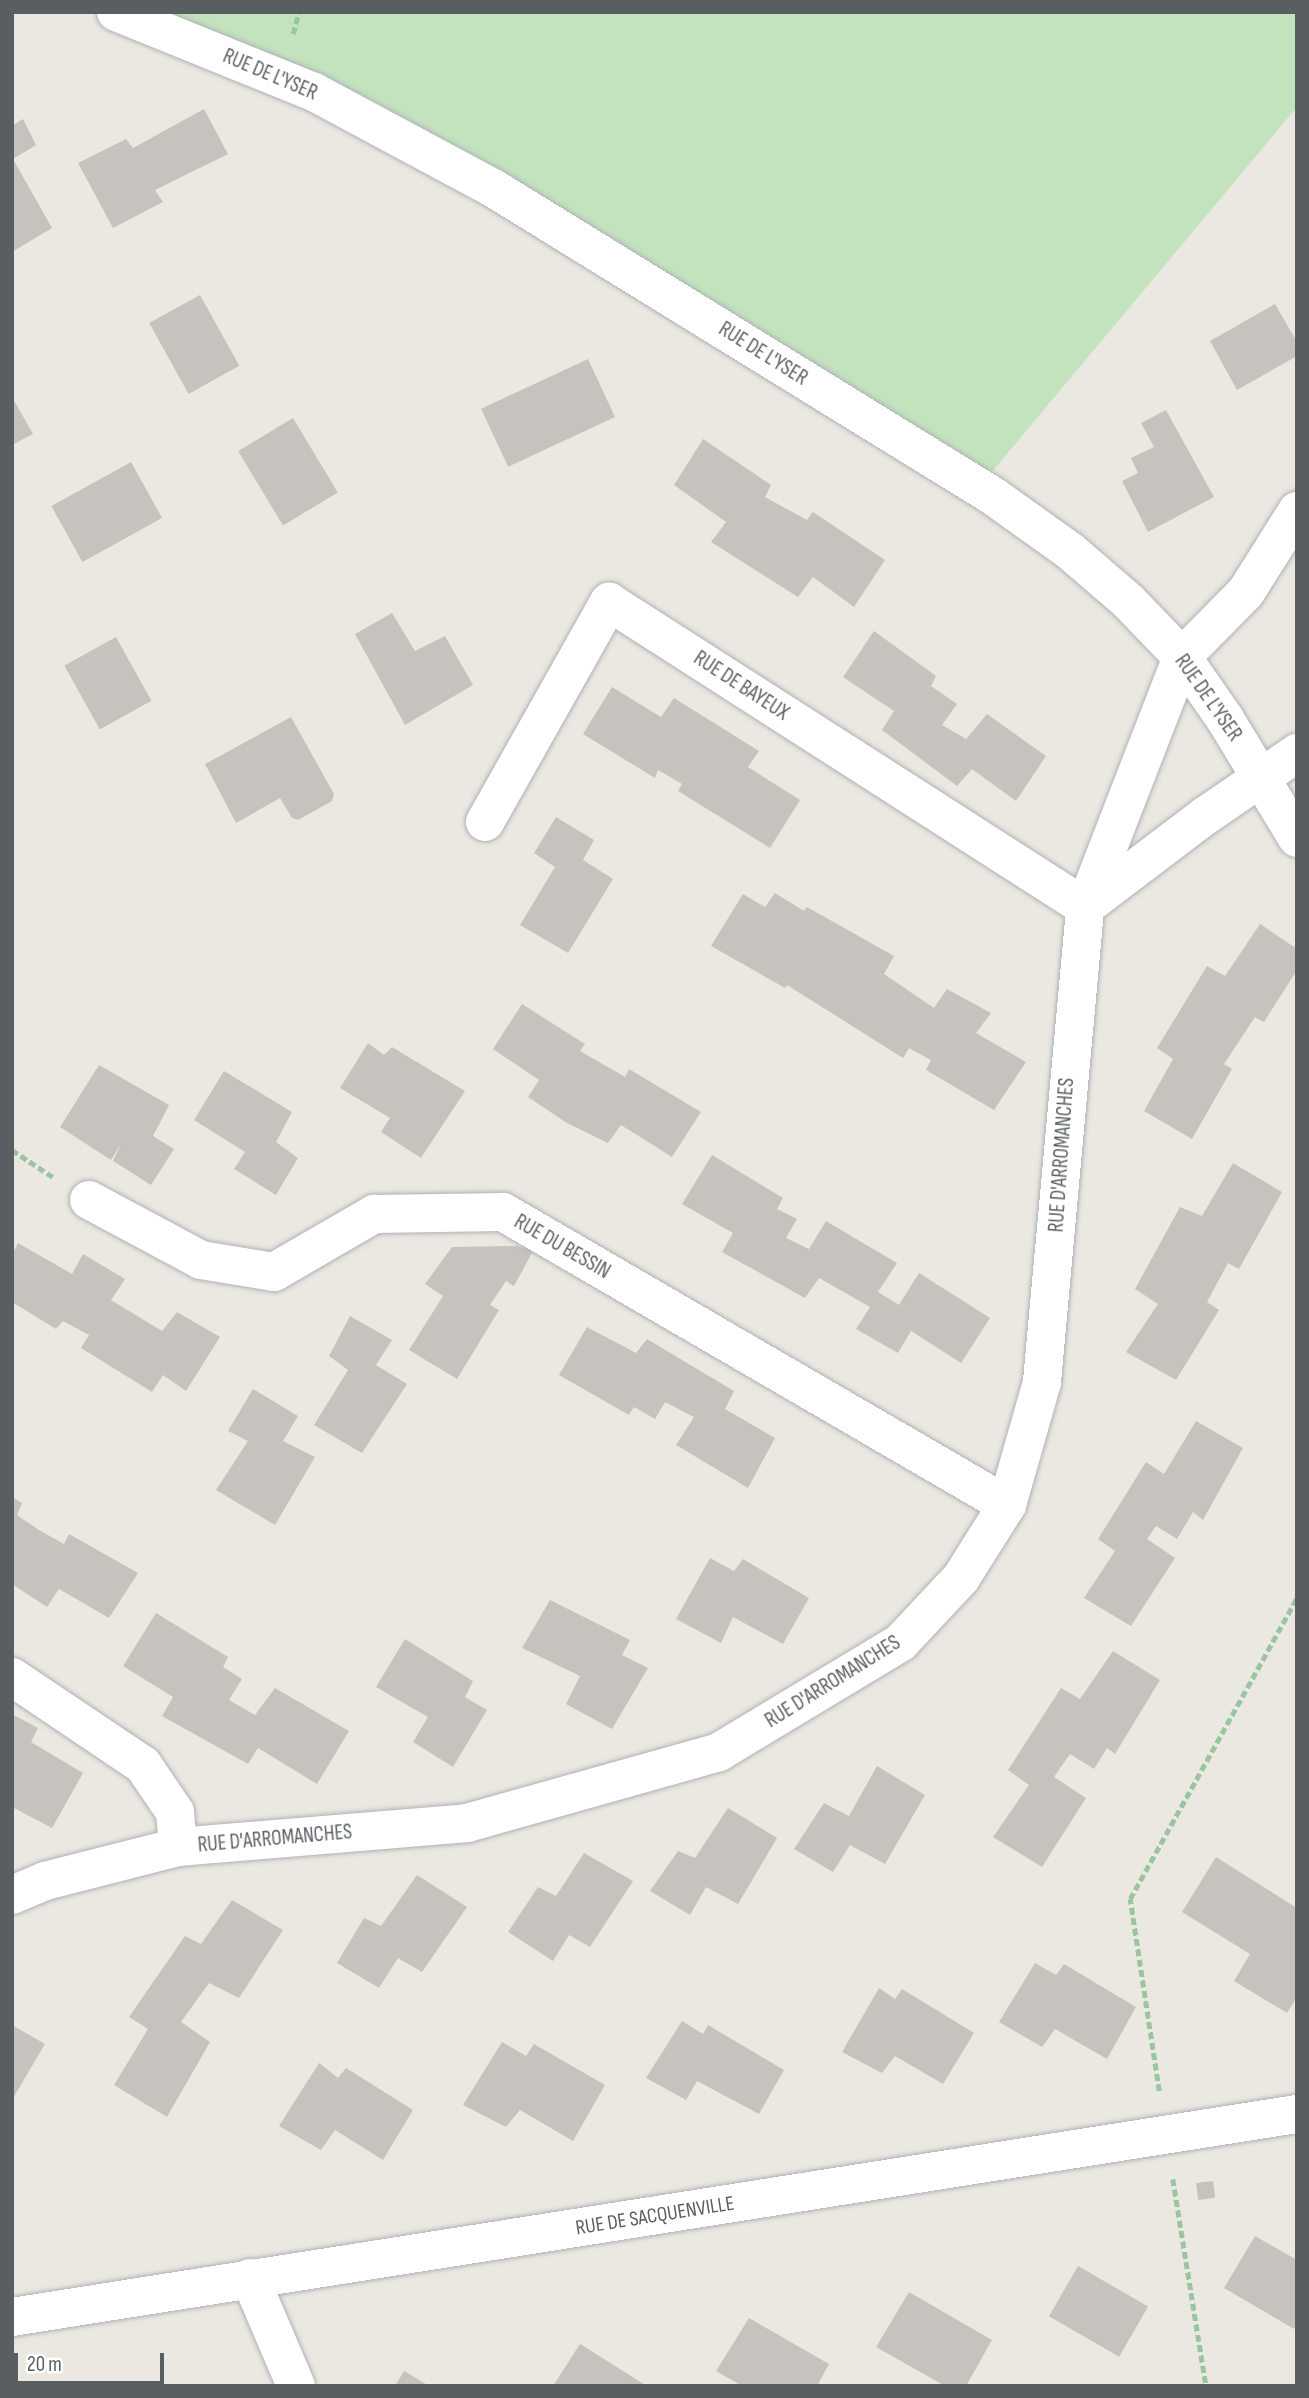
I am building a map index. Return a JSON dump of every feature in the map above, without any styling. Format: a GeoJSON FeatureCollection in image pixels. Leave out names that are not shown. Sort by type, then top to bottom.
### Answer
{"type":"FeatureCollection","features":[{"type":"Feature","properties":{"kind":"street","name":"RUE DE L'YSER"},"geometry":{"type":"LineString","coordinates":[[116,12],[314,92],[493,188],[993,496],[1070,551],[1129,602],[1182,657],[1261,777],[1297,838]]}},
{"type":"Feature","properties":{"kind":"street"},"geometry":{"type":"LineString","coordinates":[[1182,657],[1246,592],[1297,511]]}},
{"type":"Feature","properties":{"kind":"street","name":"RUE DE BAYEUX"},"geometry":{"type":"LineString","coordinates":[[485,822],[609,602],[1085,907]]}},
{"type":"Feature","properties":{"kind":"street","name":"RUE D'ARROMANCHES"},"geometry":{"type":"LineString","coordinates":[[12,1895],[45,1881],[178,1847],[467,1822],[719,1752],[901,1642],[961,1578],[1007,1505],[1042,1382],[1085,907],[1182,657]]}},
{"type":"Feature","properties":{"kind":"street"},"geometry":{"type":"LineString","coordinates":[[1085,907],[1297,753]]}},
{"type":"Feature","properties":{"kind":"street","name":"RUE DU BESSIN"},"geometry":{"type":"LineString","coordinates":[[89,1200],[201,1261],[274,1272],[374,1214],[503,1212],[1007,1505]]}},
{"type":"Feature","properties":{"kind":"street"},"geometry":{"type":"LineString","coordinates":[[12,1676],[144,1765],[176,1812],[178,1847]]}},
{"type":"Feature","properties":{"kind":"street","name":"RUE DE SACQUENVILLE"},"geometry":{"type":"LineString","coordinates":[[12,2317],[1297,2114]]}},
{"type":"Feature","properties":{"kind":"street"},"geometry":{"type":"LineString","coordinates":[[250,2278],[296,2386]]}},
{"type":"Feature","properties":{"kind":"path"},"geometry":{"type":"LineString","coordinates":[[1206,2386],[1130,1899],[1297,1598]]}},
{"type":"Feature","properties":{"kind":"green space"},"geometry":{"type":"Polygon","coordinates":[[[147,12],[1297,12],[1297,107],[991,473],[147,12]]]}},
{"type":"Feature","properties":{"kind":"building"},"geometry":{"type":"Polygon","coordinates":[[[204,109],[228,154],[155,190],[163,202],[113,228],[78,163],[126,139],[133,148],[204,109]]]}},
{"type":"Feature","properties":{"kind":"building"},"geometry":{"type":"Polygon","coordinates":[[[23,119],[36,145],[13,159],[52,228],[12,252],[12,126],[23,119]]]}},
{"type":"Feature","properties":{"kind":"building"},"geometry":{"type":"Polygon","coordinates":[[[200,295],[239,366],[189,394],[149,323],[200,295]]]}},
{"type":"Feature","properties":{"kind":"building"},"geometry":{"type":"Polygon","coordinates":[[[1275,304],[1297,342],[1297,356],[1237,390],[1210,341],[1275,304]]]}},
{"type":"Feature","properties":{"kind":"building"},"geometry":{"type":"Polygon","coordinates":[[[588,359],[615,417],[508,467],[481,409],[588,359]]]}},
{"type":"Feature","properties":{"kind":"building"},"geometry":{"type":"Polygon","coordinates":[[[12,397],[33,434],[12,445],[12,397]]]}},
{"type":"Feature","properties":{"kind":"building"},"geometry":{"type":"Polygon","coordinates":[[[1166,410],[1214,497],[1148,532],[1122,481],[1138,473],[1131,458],[1154,447],[1141,423],[1166,410]]]}},
{"type":"Feature","properties":{"kind":"building"},"geometry":{"type":"Polygon","coordinates":[[[293,418],[338,493],[283,526],[238,451],[293,418]]]}},
{"type":"Feature","properties":{"kind":"building"},"geometry":{"type":"Polygon","coordinates":[[[703,439],[771,485],[765,497],[807,520],[813,512],[885,560],[854,607],[813,577],[798,597],[711,542],[726,522],[674,485],[703,439]]]}},
{"type":"Feature","properties":{"kind":"building"},"geometry":{"type":"Polygon","coordinates":[[[131,462],[162,518],[82,562],[51,506],[131,462]]]}},
{"type":"Feature","properties":{"kind":"building"},"geometry":{"type":"Polygon","coordinates":[[[392,613],[415,651],[445,636],[473,685],[405,725],[355,634],[392,613]]]}},
{"type":"Feature","properties":{"kind":"building"},"geometry":{"type":"Polygon","coordinates":[[[874,631],[936,676],[931,686],[957,704],[942,725],[966,739],[987,714],[1046,756],[1016,801],[972,769],[957,786],[882,730],[894,711],[843,677],[874,631]]]}},
{"type":"Feature","properties":{"kind":"building"},"geometry":{"type":"Polygon","coordinates":[[[116,637],[151,701],[100,729],[64,666],[116,637]]]}},
{"type":"Feature","properties":{"kind":"building"},"geometry":{"type":"Polygon","coordinates":[[[612,687],[661,717],[674,698],[759,751],[748,767],[800,800],[770,848],[678,791],[682,784],[658,770],[655,778],[583,734],[612,687]]]}},
{"type":"Feature","properties":{"kind":"building"},"geometry":{"type":"Polygon","coordinates":[[[291,717],[334,794],[332,801],[298,820],[292,818],[280,798],[236,823],[205,764],[291,717]]]}},
{"type":"Feature","properties":{"kind":"building"},"geometry":{"type":"Polygon","coordinates":[[[556,817],[594,840],[583,860],[613,879],[568,953],[520,925],[555,867],[534,853],[556,817]]]}},
{"type":"Feature","properties":{"kind":"building"},"geometry":{"type":"Polygon","coordinates":[[[775,893],[804,911],[807,907],[894,956],[884,974],[934,1008],[947,989],[991,1013],[976,1033],[1026,1062],[994,1110],[926,1070],[931,1060],[909,1048],[903,1058],[787,985],[785,988],[711,946],[743,894],[765,907],[775,893]]]}},
{"type":"Feature","properties":{"kind":"building"},"geometry":{"type":"Polygon","coordinates":[[[1260,924],[1297,949],[1297,970],[1264,1022],[1255,1017],[1224,1064],[1232,1069],[1192,1139],[1144,1111],[1173,1059],[1157,1048],[1207,966],[1225,976],[1260,924]]]}},
{"type":"Feature","properties":{"kind":"building"},"geometry":{"type":"Polygon","coordinates":[[[522,1004],[585,1044],[580,1051],[625,1077],[629,1069],[701,1112],[672,1157],[621,1125],[608,1143],[567,1123],[528,1097],[539,1080],[493,1049],[522,1004]]]}},
{"type":"Feature","properties":{"kind":"building"},"geometry":{"type":"Polygon","coordinates":[[[368,1043],[384,1055],[392,1047],[465,1091],[421,1158],[381,1132],[390,1118],[340,1088],[368,1043]]]}},
{"type":"Feature","properties":{"kind":"building"},"geometry":{"type":"Polygon","coordinates":[[[99,1065],[169,1105],[153,1136],[174,1149],[151,1185],[113,1161],[121,1144],[111,1160],[60,1127],[99,1065]]]}},
{"type":"Feature","properties":{"kind":"building"},"geometry":{"type":"Polygon","coordinates":[[[224,1071],[292,1112],[276,1142],[298,1158],[276,1195],[234,1169],[245,1152],[194,1120],[224,1071]]]}},
{"type":"Feature","properties":{"kind":"building"},"geometry":{"type":"Polygon","coordinates":[[[712,1155],[783,1198],[777,1209],[797,1219],[786,1238],[809,1249],[826,1221],[897,1263],[878,1292],[899,1305],[919,1273],[990,1318],[961,1363],[911,1331],[898,1353],[856,1329],[870,1307],[819,1278],[805,1298],[722,1252],[733,1233],[682,1204],[712,1155]]]}},
{"type":"Feature","properties":{"kind":"building"},"geometry":{"type":"Polygon","coordinates":[[[1233,1163],[1282,1192],[1239,1269],[1228,1263],[1207,1302],[1219,1310],[1176,1380],[1126,1352],[1158,1304],[1135,1289],[1180,1207],[1202,1216],[1233,1163]]]}},
{"type":"Feature","properties":{"kind":"building"},"geometry":{"type":"Polygon","coordinates":[[[18,1243],[72,1274],[83,1254],[125,1279],[111,1300],[162,1331],[177,1312],[220,1337],[186,1391],[163,1375],[152,1392],[81,1348],[89,1335],[63,1321],[56,1329],[12,1302],[12,1255],[18,1243]]]}},
{"type":"Feature","properties":{"kind":"building"},"geometry":{"type":"Polygon","coordinates":[[[517,1246],[533,1251],[514,1286],[506,1281],[490,1305],[499,1310],[457,1379],[409,1350],[443,1296],[425,1284],[452,1247],[517,1246]]]}},
{"type":"Feature","properties":{"kind":"building"},"geometry":{"type":"Polygon","coordinates":[[[350,1316],[392,1340],[376,1365],[407,1384],[362,1453],[314,1425],[348,1370],[329,1356],[350,1316]]]}},
{"type":"Feature","properties":{"kind":"building"},"geometry":{"type":"Polygon","coordinates":[[[587,1327],[636,1353],[647,1339],[734,1391],[725,1409],[775,1438],[748,1488],[676,1445],[694,1417],[665,1402],[655,1419],[634,1407],[629,1415],[559,1375],[587,1327]]]}},
{"type":"Feature","properties":{"kind":"building"},"geometry":{"type":"Polygon","coordinates":[[[253,1389],[298,1416],[283,1441],[315,1457],[275,1525],[216,1490],[248,1441],[228,1431],[253,1389]]]}},
{"type":"Feature","properties":{"kind":"building"},"geometry":{"type":"Polygon","coordinates":[[[1196,1421],[1243,1448],[1203,1520],[1193,1512],[1177,1539],[1156,1526],[1147,1539],[1175,1558],[1131,1626],[1084,1598],[1115,1551],[1098,1539],[1146,1462],[1164,1474],[1196,1421]]]}},
{"type":"Feature","properties":{"kind":"building"},"geometry":{"type":"Polygon","coordinates":[[[12,1497],[22,1503],[17,1515],[39,1530],[64,1544],[69,1534],[138,1573],[109,1618],[59,1589],[47,1607],[12,1584],[12,1497]]]}},
{"type":"Feature","properties":{"kind":"building"},"geometry":{"type":"Polygon","coordinates":[[[710,1558],[734,1571],[743,1559],[809,1598],[783,1644],[733,1617],[721,1643],[676,1619],[710,1558]]]}},
{"type":"Feature","properties":{"kind":"building"},"geometry":{"type":"Polygon","coordinates":[[[550,1600],[630,1640],[622,1655],[648,1668],[612,1729],[566,1704],[580,1676],[522,1648],[550,1600]]]}},
{"type":"Feature","properties":{"kind":"building"},"geometry":{"type":"Polygon","coordinates":[[[156,1613],[228,1657],[223,1667],[242,1679],[229,1700],[255,1715],[275,1688],[349,1731],[317,1784],[258,1748],[248,1764],[162,1716],[173,1697],[123,1666],[156,1613]]]}},
{"type":"Feature","properties":{"kind":"building"},"geometry":{"type":"Polygon","coordinates":[[[405,1639],[473,1681],[465,1697],[487,1710],[453,1767],[413,1742],[428,1717],[376,1687],[405,1639]]]}},
{"type":"Feature","properties":{"kind":"building"},"geometry":{"type":"Polygon","coordinates":[[[1113,1651],[1160,1680],[1115,1754],[1107,1748],[1094,1769],[1070,1754],[1054,1777],[1086,1798],[1042,1867],[993,1837],[1029,1785],[1008,1770],[1061,1688],[1080,1699],[1113,1651]]]}},
{"type":"Feature","properties":{"kind":"building"},"geometry":{"type":"Polygon","coordinates":[[[12,1714],[38,1728],[31,1742],[83,1773],[52,1828],[12,1807],[12,1714]]]}},
{"type":"Feature","properties":{"kind":"building"},"geometry":{"type":"Polygon","coordinates":[[[877,1766],[925,1795],[885,1864],[850,1845],[833,1872],[794,1849],[824,1803],[849,1816],[877,1766]]]}},
{"type":"Feature","properties":{"kind":"building"},"geometry":{"type":"Polygon","coordinates":[[[728,1808],[777,1838],[738,1904],[706,1887],[690,1915],[650,1891],[678,1851],[695,1858],[728,1808]]]}},
{"type":"Feature","properties":{"kind":"building"},"geometry":{"type":"Polygon","coordinates":[[[584,1853],[633,1881],[590,1947],[569,1935],[553,1961],[508,1932],[538,1887],[556,1896],[584,1853]]]}},
{"type":"Feature","properties":{"kind":"building"},"geometry":{"type":"Polygon","coordinates":[[[1216,1857],[1297,1908],[1297,1997],[1287,2013],[1234,1981],[1250,1954],[1182,1912],[1216,1857]]]}},
{"type":"Feature","properties":{"kind":"building"},"geometry":{"type":"Polygon","coordinates":[[[417,1875],[467,1907],[422,1972],[398,1958],[379,1988],[337,1963],[364,1918],[381,1926],[417,1875]]]}},
{"type":"Feature","properties":{"kind":"building"},"geometry":{"type":"Polygon","coordinates":[[[232,1900],[283,1930],[239,1998],[209,1983],[181,2022],[210,2042],[167,2117],[114,2085],[148,2029],[129,2017],[185,1936],[201,1944],[232,1900]]]}},
{"type":"Feature","properties":{"kind":"building"},"geometry":{"type":"Polygon","coordinates":[[[1035,1963],[1056,1975],[1064,1964],[1136,2007],[1107,2059],[1055,2029],[1042,2047],[999,2022],[1035,1963]]]}},
{"type":"Feature","properties":{"kind":"building"},"geometry":{"type":"Polygon","coordinates":[[[879,1988],[895,1999],[902,1989],[974,2033],[943,2084],[895,2056],[882,2073],[842,2052],[879,1988]]]}},
{"type":"Feature","properties":{"kind":"building"},"geometry":{"type":"Polygon","coordinates":[[[682,2021],[703,2034],[708,2025],[784,2070],[759,2114],[697,2081],[686,2100],[646,2078],[682,2021]]]}},
{"type":"Feature","properties":{"kind":"building"},"geometry":{"type":"Polygon","coordinates":[[[12,2025],[45,2044],[12,2100],[12,2025]]]}},
{"type":"Feature","properties":{"kind":"building"},"geometry":{"type":"Polygon","coordinates":[[[502,2042],[526,2056],[534,2044],[605,2085],[573,2141],[520,2110],[506,2127],[463,2105],[502,2042]]]}},
{"type":"Feature","properties":{"kind":"building"},"geometry":{"type":"Polygon","coordinates":[[[319,2063],[338,2078],[346,2068],[413,2110],[383,2160],[335,2130],[321,2150],[279,2126],[319,2063]]]}},
{"type":"Feature","properties":{"kind":"building"},"geometry":{"type":"Polygon","coordinates":[[[1213,2181],[1215,2198],[1198,2200],[1196,2183],[1213,2181]]]}},
{"type":"Feature","properties":{"kind":"building"},"geometry":{"type":"Polygon","coordinates":[[[1255,2236],[1297,2260],[1297,2323],[1294,2329],[1224,2288],[1255,2236]]]}},
{"type":"Feature","properties":{"kind":"building"},"geometry":{"type":"Polygon","coordinates":[[[1078,2266],[1148,2306],[1119,2357],[1049,2316],[1078,2266]]]}},
{"type":"Feature","properties":{"kind":"building"},"geometry":{"type":"Polygon","coordinates":[[[909,2292],[992,2340],[966,2386],[945,2386],[876,2347],[909,2292]]]}},
{"type":"Feature","properties":{"kind":"building"},"geometry":{"type":"Polygon","coordinates":[[[749,2318],[829,2364],[817,2386],[742,2386],[716,2371],[749,2318]]]}},
{"type":"Feature","properties":{"kind":"building"},"geometry":{"type":"Polygon","coordinates":[[[580,2344],[647,2386],[553,2386],[580,2344]]]}},
{"type":"Feature","properties":{"kind":"building"},"geometry":{"type":"Polygon","coordinates":[[[404,2371],[429,2386],[395,2386],[404,2371]]]}}]}
